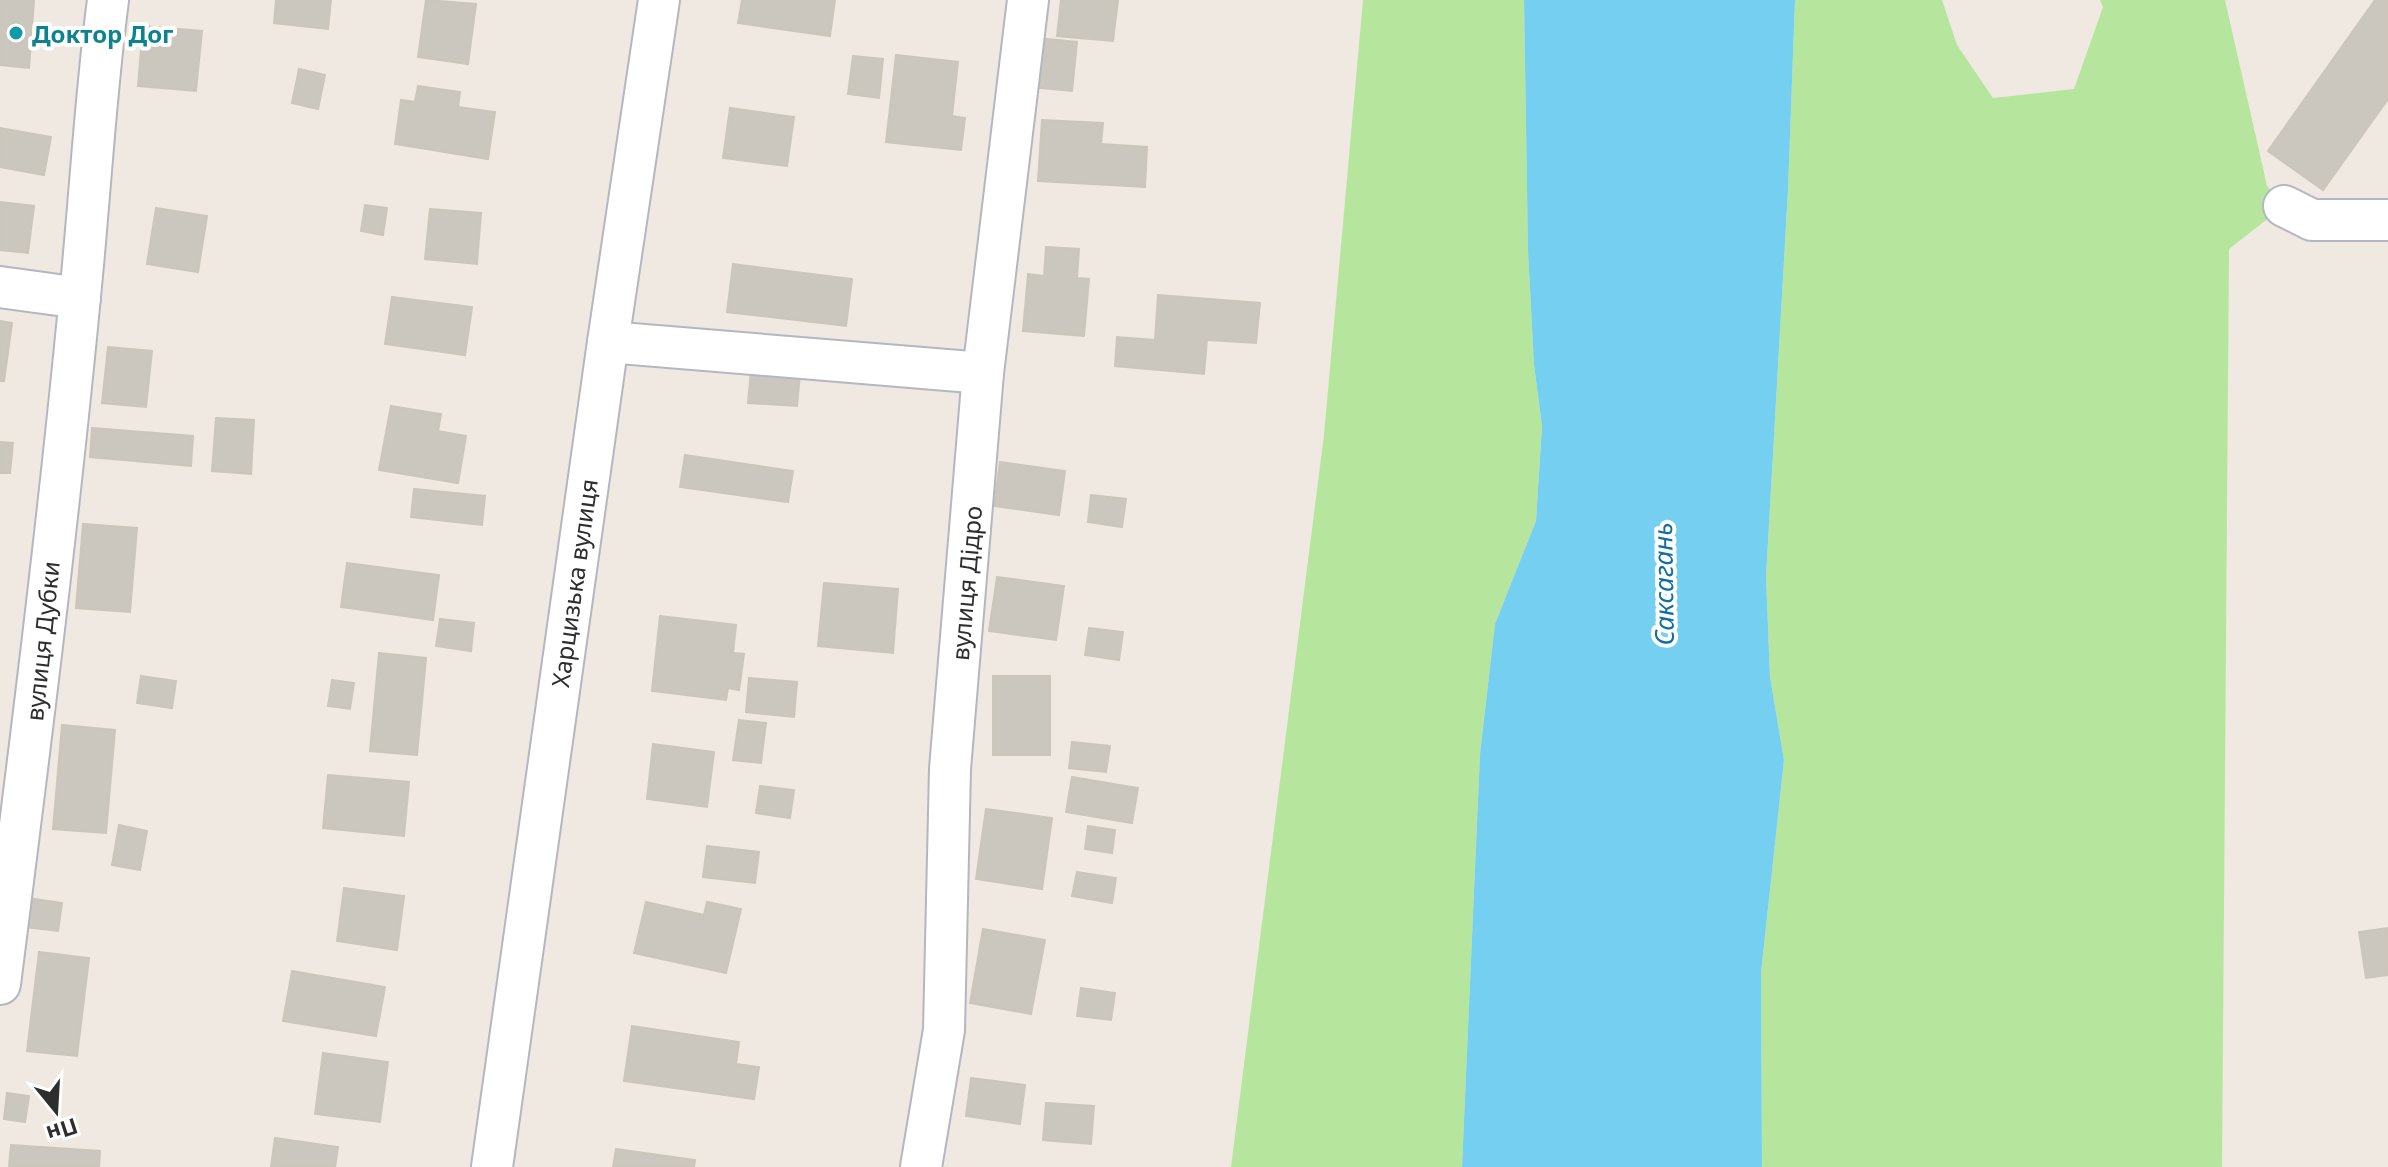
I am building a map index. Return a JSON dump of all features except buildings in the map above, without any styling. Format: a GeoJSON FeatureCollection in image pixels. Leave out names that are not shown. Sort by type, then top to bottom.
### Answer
{"type":"FeatureCollection","features":[{"type":"Feature","properties":{"kind":"street","name":"вулиця Дубки"},"geometry":{"type":"LineString","coordinates":[[0,984],[29,761],[80,298],[108,0]]}},
{"type":"Feature","properties":{"kind":"street","name":"Харцизька вулиця"},"geometry":{"type":"LineString","coordinates":[[492,1167],[659,0]]}},
{"type":"Feature","properties":{"kind":"street","name":"вулиця Дідро"},"geometry":{"type":"LineString","coordinates":[[921,1167],[944,1030],[950,769],[983,373],[1028,0]]}},
{"type":"Feature","properties":{"kind":"street"},"geometry":{"type":"LineString","coordinates":[[2284,206],[2312,220],[2388,220]]}},
{"type":"Feature","properties":{"kind":"street"},"geometry":{"type":"LineString","coordinates":[[0,287],[80,298]]}},
{"type":"Feature","properties":{"kind":"street"},"geometry":{"type":"LineString","coordinates":[[608,342],[983,373]]}},
{"type":"Feature","properties":{"kind":"green space"},"geometry":{"type":"Polygon","coordinates":[[[1363,0],[1524,0],[1528,251],[1534,365],[1542,426],[1536,521],[1495,624],[1480,754],[1462,1167],[1231,1167],[1324,435],[1363,0]]]}},
{"type":"Feature","properties":{"kind":"green space"},"geometry":{"type":"Polygon","coordinates":[[[1795,0],[1942,0],[1957,45],[1993,98],[2074,89],[2103,7],[2100,0],[2225,0],[2267,186],[2284,206],[2229,249],[2222,1167],[1762,1167],[1761,973],[1784,760],[1770,677],[1766,577],[1788,190],[1795,0]]]}},
{"type":"Feature","properties":{"kind":"water","name":"Саксагань"},"geometry":{"type":"Polygon","coordinates":[[[1524,0],[1795,0],[1788,190],[1766,577],[1770,677],[1784,760],[1761,973],[1762,1167],[1462,1167],[1480,754],[1495,624],[1536,521],[1542,426],[1534,365],[1528,251],[1524,0]]]}},
{"type":"Feature","properties":{"kind":"place","name":"Доктор Дог"},"geometry":{"type":"Point","coordinates":[16,33]}}]}
